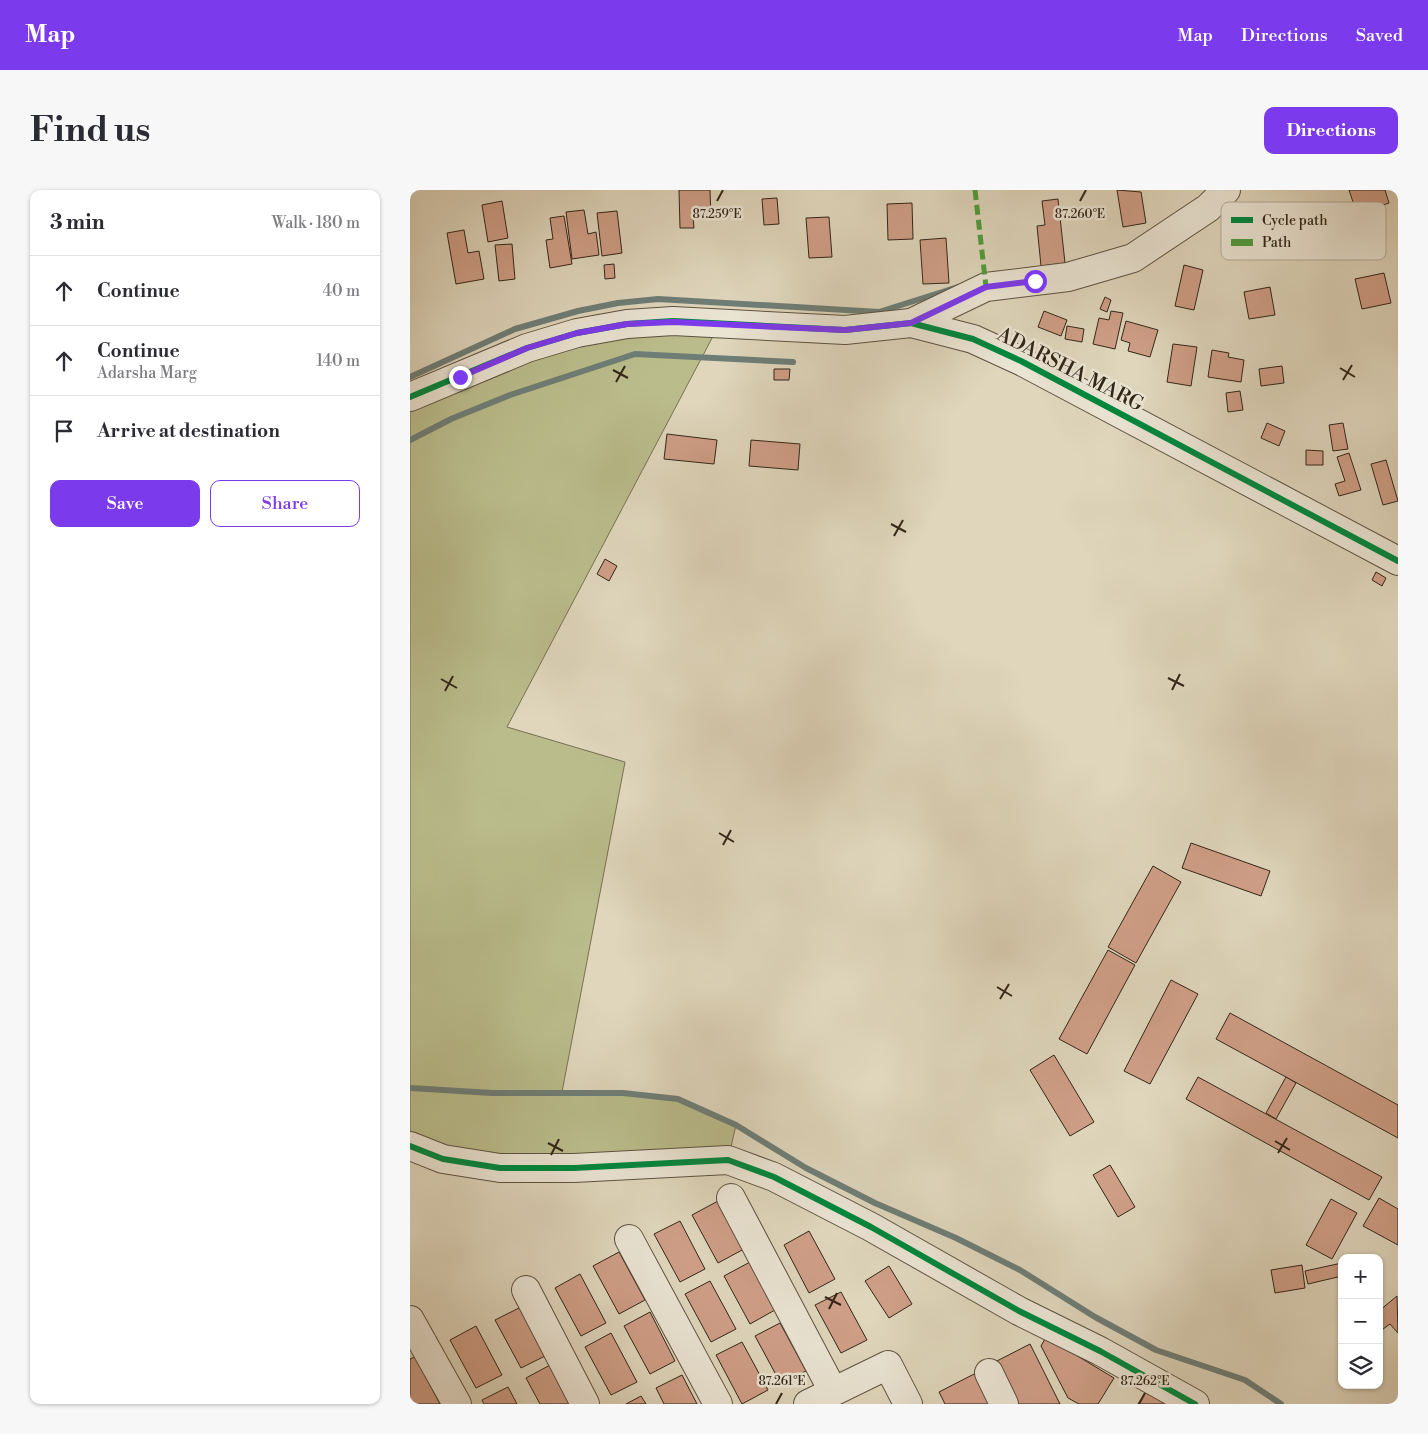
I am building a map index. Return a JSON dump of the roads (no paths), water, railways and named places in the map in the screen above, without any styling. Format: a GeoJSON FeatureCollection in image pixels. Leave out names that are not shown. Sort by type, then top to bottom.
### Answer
{"type":"FeatureCollection","features":[{"type":"Feature","properties":{"kind":"street"},"geometry":{"type":"LineString","coordinates":[[911,323],[986,287],[1068,277],[1133,258],[1208,208],[1226,190]]}},
{"type":"Feature","properties":{"kind":"street","name":"ADARSHA MARG"},"geometry":{"type":"LineString","coordinates":[[410,397],[527,348],[577,333],[627,324],[673,322],[845,330],[911,323],[973,339],[1021,360],[1398,561]]}},
{"type":"Feature","properties":{"kind":"street"},"geometry":{"type":"LineString","coordinates":[[410,1146],[443,1159],[500,1168],[584,1168],[728,1160],[774,1178],[871,1227],[1019,1311],[1100,1351],[1195,1404]]}},
{"type":"Feature","properties":{"kind":"street"},"geometry":{"type":"LineString","coordinates":[[731,1198],[833,1391]]}},
{"type":"Feature","properties":{"kind":"street"},"geometry":{"type":"LineString","coordinates":[[628,1240],[718,1404]]}},
{"type":"Feature","properties":{"kind":"street"},"geometry":{"type":"LineString","coordinates":[[526,1290],[585,1404]]}},
{"type":"Feature","properties":{"kind":"street"},"geometry":{"type":"LineString","coordinates":[[410,1320],[457,1404]]}},
{"type":"Feature","properties":{"kind":"street"},"geometry":{"type":"LineString","coordinates":[[808,1404],[888,1365],[908,1404]]}},
{"type":"Feature","properties":{"kind":"street"},"geometry":{"type":"LineString","coordinates":[[988,1374],[1004,1404]]}},
{"type":"Feature","properties":{"kind":"waterway"},"geometry":{"type":"LineString","coordinates":[[410,377],[515,329],[578,311],[618,303],[658,299],[879,312],[958,287]]}},
{"type":"Feature","properties":{"kind":"waterway"},"geometry":{"type":"LineString","coordinates":[[410,440],[451,419],[510,395],[635,354],[793,362]]}},
{"type":"Feature","properties":{"kind":"waterway"},"geometry":{"type":"LineString","coordinates":[[410,1088],[492,1093],[623,1093],[678,1099],[736,1125],[806,1168],[875,1203],[956,1238],[1020,1270],[1095,1317],[1156,1350],[1245,1380],[1281,1404]]}}]}
